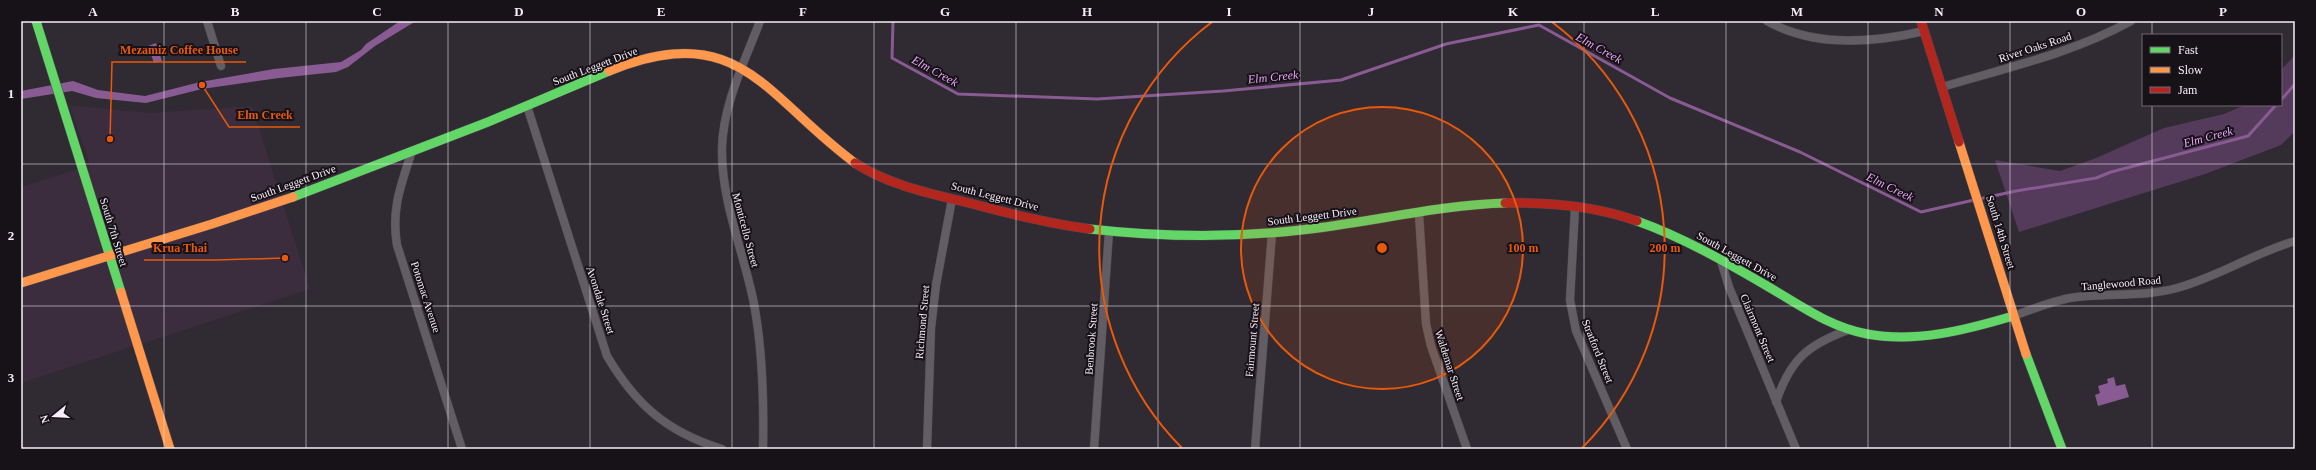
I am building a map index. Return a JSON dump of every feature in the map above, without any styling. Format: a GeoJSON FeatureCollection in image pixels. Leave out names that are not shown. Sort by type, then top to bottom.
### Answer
{"type":"FeatureCollection","features":[{"type":"Feature","properties":{"kind":"street","name":"South 7th Street"},"geometry":{"type":"LineString","coordinates":[[36,21],[108,255],[170,449]]}},
{"type":"Feature","properties":{"kind":"street"},"geometry":{"type":"LineString","coordinates":[[207,21],[221,66]]}},
{"type":"Feature","properties":{"kind":"street","name":"Monticello Street"},"geometry":{"type":"LineString","coordinates":[[760,21],[742,68],[726,119],[722,146],[723,181],[754,305],[764,390],[763,449]]}},
{"type":"Feature","properties":{"kind":"street"},"geometry":{"type":"LineString","coordinates":[[1767,21],[1814,37],[1838,41],[1895,38],[1924,31]]}},
{"type":"Feature","properties":{"kind":"street","name":"South 14th Street"},"geometry":{"type":"LineString","coordinates":[[1921,21],[2014,316],[2062,449]]}},
{"type":"Feature","properties":{"kind":"street","name":"River Oaks Road"},"geometry":{"type":"LineString","coordinates":[[1942,87],[2076,45],[2107,34],[2131,21]]}},
{"type":"Feature","properties":{"kind":"street","name":"South Leggett Drive"},"geometry":{"type":"LineString","coordinates":[[21,283],[271,205],[527,106],[626,65],[679,53],[719,58],[757,74],[778,92],[809,127],[855,164],[884,179],[952,199],[1056,223],[1109,231],[1208,236],[1272,234],[1467,206],[1504,203],[1539,203],[1617,214],[1652,226],[1681,238],[1770,288],[1808,312],[1848,330],[1888,337],[1910,337],[1974,328],[2014,316]]}},
{"type":"Feature","properties":{"kind":"street","name":"Avondale Street"},"geometry":{"type":"LineString","coordinates":[[527,106],[607,356],[621,379],[656,417],[704,444],[722,449]]}},
{"type":"Feature","properties":{"kind":"street","name":"Potomac Avenue"},"geometry":{"type":"LineString","coordinates":[[412,151],[397,198],[393,225],[397,245],[462,449]]}},
{"type":"Feature","properties":{"kind":"street","name":"Richmond Street"},"geometry":{"type":"LineString","coordinates":[[927,449],[931,328],[936,285],[952,199]]}},
{"type":"Feature","properties":{"kind":"street","name":"Stratford Street"},"geometry":{"type":"LineString","coordinates":[[1575,208],[1571,313],[1576,331],[1628,449]]}},
{"type":"Feature","properties":{"kind":"street","name":"Waldemar Street"},"geometry":{"type":"LineString","coordinates":[[1419,214],[1426,324],[1431,346],[1467,449]]}},
{"type":"Feature","properties":{"kind":"street","name":"Benbrook Street"},"geometry":{"type":"LineString","coordinates":[[1094,449],[1109,231]]}},
{"type":"Feature","properties":{"kind":"street","name":"Fairmount Street"},"geometry":{"type":"LineString","coordinates":[[1255,449],[1272,234]]}},
{"type":"Feature","properties":{"kind":"street","name":"Tanglewood Road"},"geometry":{"type":"LineString","coordinates":[[2014,316],[2077,297],[2146,294],[2177,288],[2215,275],[2280,245],[2295,241]]}},
{"type":"Feature","properties":{"kind":"street","name":"Clairmont Street"},"geometry":{"type":"LineString","coordinates":[[1721,261],[1729,287],[1796,449]]}},
{"type":"Feature","properties":{"kind":"street","name":"Clairmont Street"},"geometry":{"type":"LineString","coordinates":[[1776,402],[1789,370],[1796,360],[1820,341],[1848,330]]}},
{"type":"Feature","properties":{"kind":"shaded area"},"geometry":{"type":"Polygon","coordinates":[[[400,21],[416,21],[375,46],[348,67],[336,72],[279,78],[202,89],[146,103],[96,98],[72,91],[21,99],[21,91],[73,81],[98,90],[145,96],[200,82],[274,69],[341,62],[361,50],[366,44],[400,21]]]}},
{"type":"Feature","properties":{"kind":"shaded area"},"geometry":{"type":"Polygon","coordinates":[[[156,43],[162,61],[154,63],[148,46],[156,43]]]}},
{"type":"Feature","properties":{"kind":"shaded area"},"geometry":{"type":"Polygon","coordinates":[[[2295,55],[2295,131],[2281,145],[2205,174],[2019,232],[1995,160],[2060,171],[2096,158],[2164,128],[2224,114],[2243,106],[2282,106],[2282,69],[2295,55]]]}},
{"type":"Feature","properties":{"kind":"shaded area"},"geometry":{"type":"Polygon","coordinates":[[[69,105],[149,113],[252,106],[310,289],[21,383],[21,290],[23,289],[21,282],[21,187],[90,165],[69,105]]]}},
{"type":"Feature","properties":{"kind":"shaded area"},"geometry":{"type":"Polygon","coordinates":[[[2114,377],[2116,386],[2125,384],[2129,397],[2098,406],[2095,395],[2100,393],[2098,386],[2108,383],[2107,379],[2114,377]]]}},
{"type":"Feature","properties":{"kind":"waterway","name":"Elm Creek"},"geometry":{"type":"LineString","coordinates":[[893,21],[892,58],[958,94],[1097,99],[1223,91],[1341,80],[1446,44],[1539,25],[1670,98],[1800,152],[1921,212],[1974,200]]}},
{"type":"Feature","properties":{"kind":"waterway","name":"Elm Creek"},"geometry":{"type":"LineString","coordinates":[[2282,99],[2295,84]]}},
{"type":"Feature","properties":{"kind":"waterway","name":"Elm Creek"},"geometry":{"type":"LineString","coordinates":[[1979,199],[2016,191],[2096,178],[2111,172],[2248,136],[2275,106]]}},
{"type":"Feature","properties":{"kind":"traffic: fast"},"geometry":{"type":"LineString","coordinates":[[36,21],[121,292]]}},
{"type":"Feature","properties":{"kind":"traffic: fast"},"geometry":{"type":"LineString","coordinates":[[293,197],[488,122],[609,71]]}},
{"type":"Feature","properties":{"kind":"traffic: fast"},"geometry":{"type":"LineString","coordinates":[[1090,229],[1143,234],[1196,236],[1275,233],[1326,227],[1454,207],[1505,203]]}},
{"type":"Feature","properties":{"kind":"traffic: fast"},"geometry":{"type":"LineString","coordinates":[[1637,221],[1654,227],[1704,250],[1827,321],[1853,331],[1885,336],[1922,336],[1941,334],[2013,316]]}},
{"type":"Feature","properties":{"kind":"traffic: fast"},"geometry":{"type":"LineString","coordinates":[[2026,354],[2062,449]]}},
{"type":"Feature","properties":{"kind":"traffic: slow"},"geometry":{"type":"LineString","coordinates":[[609,71],[653,57],[690,54],[720,59],[747,72],[772,90],[824,138],[855,163]]}},
{"type":"Feature","properties":{"kind":"traffic: slow"},"geometry":{"type":"LineString","coordinates":[[1959,142],[2026,354]]}},
{"type":"Feature","properties":{"kind":"traffic: slow"},"geometry":{"type":"LineString","coordinates":[[21,283],[212,224],[293,197]]}},
{"type":"Feature","properties":{"kind":"traffic: slow"},"geometry":{"type":"LineString","coordinates":[[121,292],[170,449]]}},
{"type":"Feature","properties":{"kind":"traffic: jam"},"geometry":{"type":"LineString","coordinates":[[1921,21],[1959,142]]}},
{"type":"Feature","properties":{"kind":"traffic: jam"},"geometry":{"type":"LineString","coordinates":[[855,163],[883,178],[927,193],[1031,218],[1090,229]]}},
{"type":"Feature","properties":{"kind":"traffic: jam"},"geometry":{"type":"LineString","coordinates":[[1505,203],[1555,204],[1589,208],[1637,221]]}},
{"type":"Feature","properties":{"kind":"place","name":"Elm Creek"},"geometry":{"type":"Point","coordinates":[202,85]}},
{"type":"Feature","properties":{"kind":"place","name":"Mezamiz Coffee House"},"geometry":{"type":"Point","coordinates":[110,139]}},
{"type":"Feature","properties":{"kind":"place","name":"Krua Thai"},"geometry":{"type":"Point","coordinates":[285,258]}}]}
